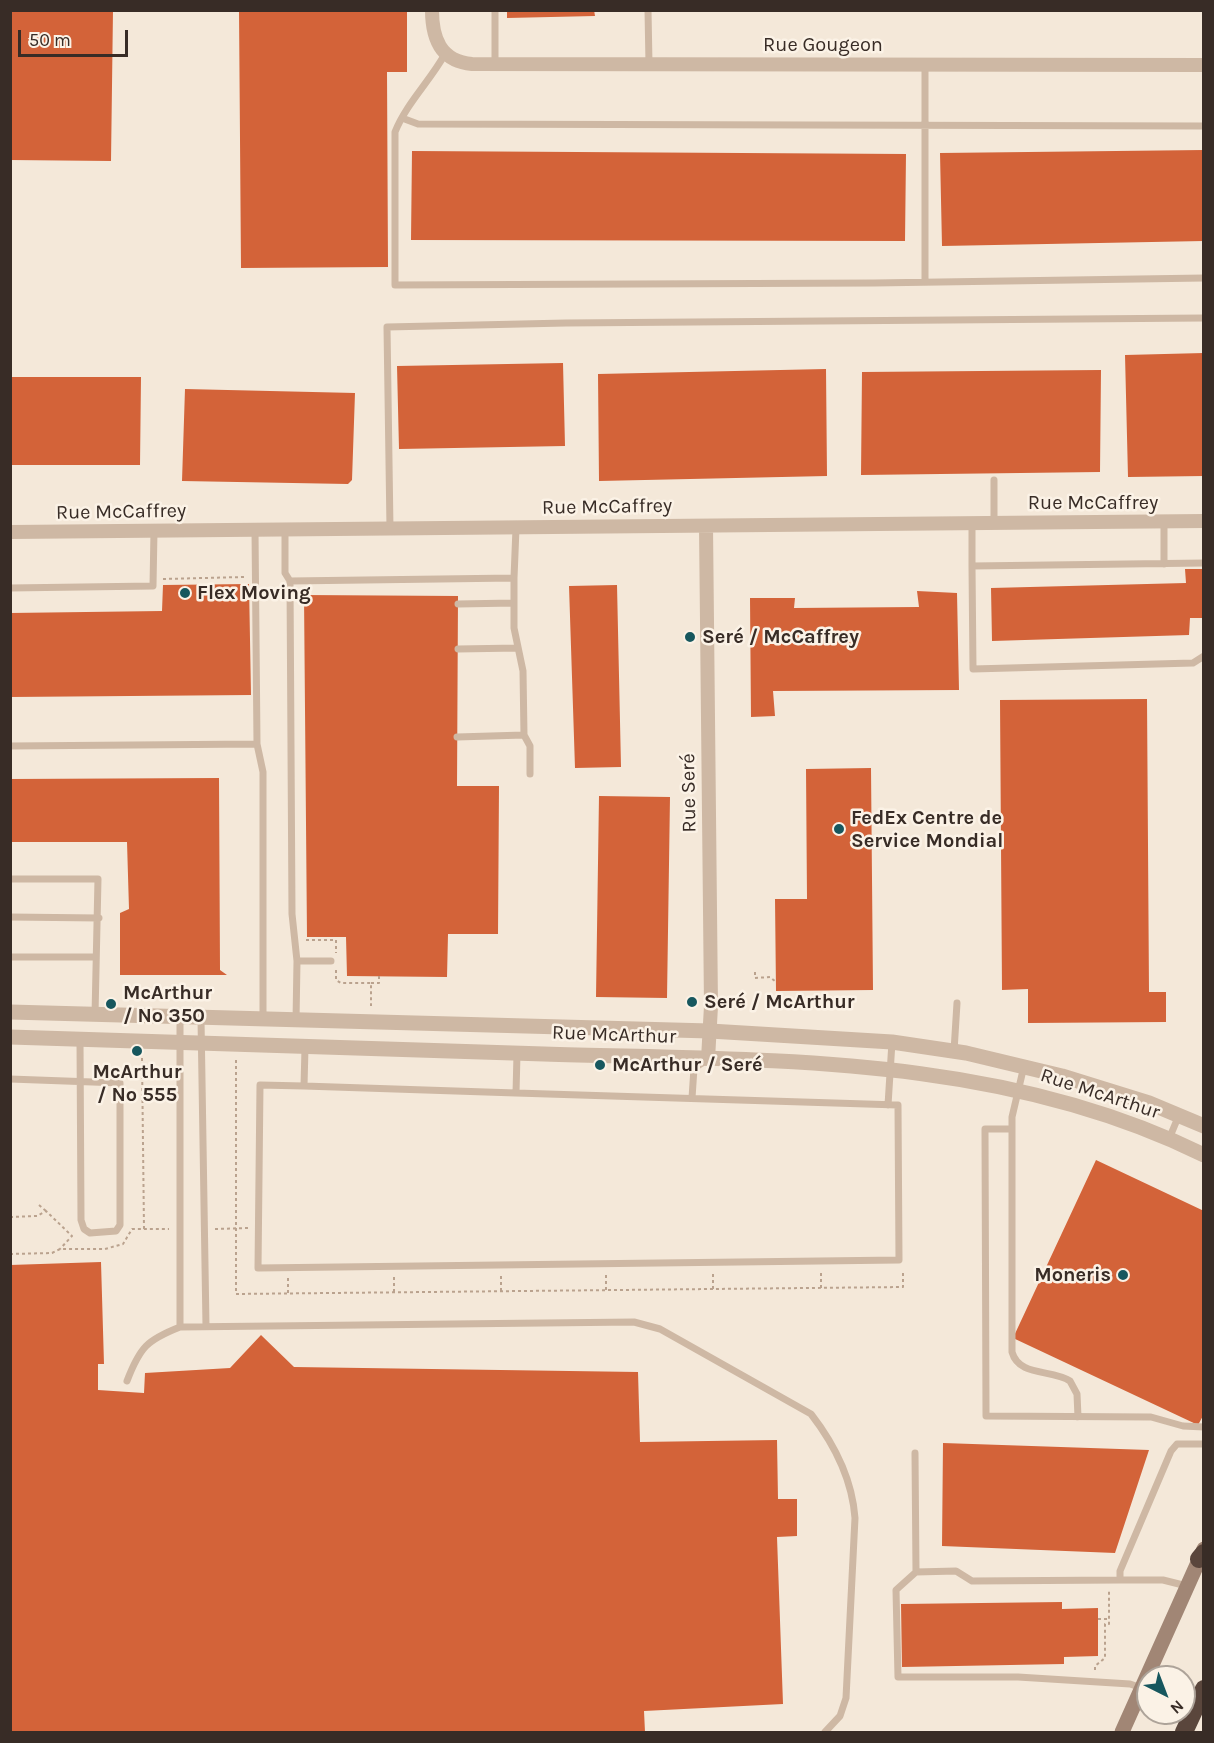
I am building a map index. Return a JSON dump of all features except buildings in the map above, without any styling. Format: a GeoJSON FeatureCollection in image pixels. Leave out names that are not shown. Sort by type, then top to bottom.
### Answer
{"type":"FeatureCollection","features":[{"type":"Feature","properties":{"kind":"highway"},"geometry":{"type":"LineString","coordinates":[[1184,1732],[1203,1689]]}},
{"type":"Feature","properties":{"kind":"main road"},"geometry":{"type":"LineString","coordinates":[[1152,1665],[1202,1553]]}},
{"type":"Feature","properties":{"kind":"main road"},"geometry":{"type":"LineString","coordinates":[[1122,1732],[1136,1701]]}},
{"type":"Feature","properties":{"kind":"street"},"geometry":{"type":"LineString","coordinates":[[432,10],[434,33],[445,54]]}},
{"type":"Feature","properties":{"kind":"street","name":"Rue Gougeon"},"geometry":{"type":"LineString","coordinates":[[445,54],[464,64],[1203,65]]}},
{"type":"Feature","properties":{"kind":"street","name":"Rue McCaffrey"},"geometry":{"type":"LineString","coordinates":[[10,532],[1203,521]]}},
{"type":"Feature","properties":{"kind":"street","name":"Rue Seré"},"geometry":{"type":"LineString","coordinates":[[706,526],[710,1031],[708,1059]]}},
{"type":"Feature","properties":{"kind":"street","name":"Rue McArthur"},"geometry":{"type":"LineString","coordinates":[[10,1012],[201,1019],[710,1031],[892,1042],[954,1051],[1024,1066],[1107,1089],[1203,1126]]}},
{"type":"Feature","properties":{"kind":"street","name":"Rue McArthur"},"geometry":{"type":"LineString","coordinates":[[10,1037],[201,1045],[708,1059],[889,1068],[1018,1089],[1089,1109],[1169,1138],[1203,1155]]}},
{"type":"Feature","properties":{"kind":"lane"},"geometry":{"type":"LineString","coordinates":[[495,10],[495,64]]}},
{"type":"Feature","properties":{"kind":"lane"},"geometry":{"type":"LineString","coordinates":[[648,10],[649,64]]}},
{"type":"Feature","properties":{"kind":"lane"},"geometry":{"type":"LineString","coordinates":[[445,54],[433,76],[402,118],[394,141],[395,285],[1203,278]]}},
{"type":"Feature","properties":{"kind":"lane"},"geometry":{"type":"LineString","coordinates":[[925,64],[925,282]]}},
{"type":"Feature","properties":{"kind":"lane"},"geometry":{"type":"LineString","coordinates":[[402,118],[418,124],[1203,126]]}},
{"type":"Feature","properties":{"kind":"lane"},"geometry":{"type":"LineString","coordinates":[[390,529],[387,327],[566,322],[1203,318]]}},
{"type":"Feature","properties":{"kind":"lane"},"geometry":{"type":"LineString","coordinates":[[994,480],[994,523]]}},
{"type":"Feature","properties":{"kind":"lane"},"geometry":{"type":"LineString","coordinates":[[1164,522],[1164,564]]}},
{"type":"Feature","properties":{"kind":"lane"},"geometry":{"type":"LineString","coordinates":[[972,523],[973,669],[1193,663],[1203,656]]}},
{"type":"Feature","properties":{"kind":"lane"},"geometry":{"type":"LineString","coordinates":[[516,528],[514,628],[523,670],[524,735],[530,746],[530,774]]}},
{"type":"Feature","properties":{"kind":"lane"},"geometry":{"type":"LineString","coordinates":[[255,530],[257,744],[263,772],[263,1020]]}},
{"type":"Feature","properties":{"kind":"lane"},"geometry":{"type":"LineString","coordinates":[[285,530],[285,573],[290,581],[292,914],[295,921],[297,962],[296,1021]]}},
{"type":"Feature","properties":{"kind":"lane"},"geometry":{"type":"LineString","coordinates":[[10,588],[153,586],[154,531]]}},
{"type":"Feature","properties":{"kind":"lane"},"geometry":{"type":"LineString","coordinates":[[972,566],[1203,563]]}},
{"type":"Feature","properties":{"kind":"lane"},"geometry":{"type":"LineString","coordinates":[[290,581],[514,578]]}},
{"type":"Feature","properties":{"kind":"lane"},"geometry":{"type":"LineString","coordinates":[[458,604],[514,603]]}},
{"type":"Feature","properties":{"kind":"lane"},"geometry":{"type":"LineString","coordinates":[[458,649],[518,648]]}},
{"type":"Feature","properties":{"kind":"lane"},"geometry":{"type":"LineString","coordinates":[[457,737],[524,735]]}},
{"type":"Feature","properties":{"kind":"lane"},"geometry":{"type":"LineString","coordinates":[[10,746],[257,744]]}},
{"type":"Feature","properties":{"kind":"lane"},"geometry":{"type":"LineString","coordinates":[[10,879],[98,879],[99,918],[95,957],[94,1015]]}},
{"type":"Feature","properties":{"kind":"lane"},"geometry":{"type":"LineString","coordinates":[[10,917],[99,918]]}},
{"type":"Feature","properties":{"kind":"lane"},"geometry":{"type":"LineString","coordinates":[[10,957],[95,957]]}},
{"type":"Feature","properties":{"kind":"lane"},"geometry":{"type":"LineString","coordinates":[[297,962],[331,961]]}},
{"type":"Feature","properties":{"kind":"lane"},"geometry":{"type":"LineString","coordinates":[[954,1051],[957,1003]]}},
{"type":"Feature","properties":{"kind":"lane"},"geometry":{"type":"LineString","coordinates":[[180,1018],[180,1327]]}},
{"type":"Feature","properties":{"kind":"lane"},"geometry":{"type":"LineString","coordinates":[[201,1019],[206,1326]]}},
{"type":"Feature","properties":{"kind":"lane"},"geometry":{"type":"LineString","coordinates":[[10,1079],[80,1081],[120,1083],[120,1225],[112,1232],[90,1233],[82,1225],[80,1081],[80,1040]]}},
{"type":"Feature","properties":{"kind":"lane"},"geometry":{"type":"LineString","coordinates":[[888,1105],[892,1042]]}},
{"type":"Feature","properties":{"kind":"lane"},"geometry":{"type":"LineString","coordinates":[[304,1086],[305,1048]]}},
{"type":"Feature","properties":{"kind":"lane"},"geometry":{"type":"LineString","coordinates":[[516,1093],[517,1054]]}},
{"type":"Feature","properties":{"kind":"lane"},"geometry":{"type":"LineString","coordinates":[[692,1098],[694,1068],[708,1059]]}},
{"type":"Feature","properties":{"kind":"lane"},"geometry":{"type":"LineString","coordinates":[[1024,1066],[1013,1109],[1012,1129],[1012,1352],[1015,1360],[1023,1367],[1070,1382],[1077,1394],[1078,1417]]}},
{"type":"Feature","properties":{"kind":"lane"},"geometry":{"type":"LineString","coordinates":[[260,1085],[304,1086],[898,1105],[899,1260],[258,1268],[260,1085]]}},
{"type":"Feature","properties":{"kind":"lane"},"geometry":{"type":"LineString","coordinates":[[1169,1138],[1179,1115]]}},
{"type":"Feature","properties":{"kind":"lane"},"geometry":{"type":"LineString","coordinates":[[1012,1129],[985,1129],[986,1416],[1151,1417],[1183,1426],[1203,1427]]}},
{"type":"Feature","properties":{"kind":"lane"},"geometry":{"type":"LineString","coordinates":[[127,1381],[142,1347],[156,1337],[180,1327],[634,1322],[660,1329],[810,1414],[826,1434],[844,1467],[853,1494],[855,1518],[846,1698],[840,1716],[825,1732]]}},
{"type":"Feature","properties":{"kind":"lane"},"geometry":{"type":"LineString","coordinates":[[1119,1580],[1121,1567],[1171,1451],[1177,1444],[1203,1444]]}},
{"type":"Feature","properties":{"kind":"lane"},"geometry":{"type":"LineString","coordinates":[[915,1453],[916,1572]]}},
{"type":"Feature","properties":{"kind":"lane"},"geometry":{"type":"LineString","coordinates":[[1136,1686],[1018,1677],[898,1677],[896,1590],[916,1572],[956,1571],[972,1581],[1163,1580],[1187,1587]]}},
{"type":"Feature","properties":{"kind":"path"},"geometry":{"type":"LineString","coordinates":[[160,579],[242,577]]}},
{"type":"Feature","properties":{"kind":"path"},"geometry":{"type":"LineString","coordinates":[[306,940],[336,940],[336,980],[341,983],[379,983],[380,976]]}},
{"type":"Feature","properties":{"kind":"path"},"geometry":{"type":"LineString","coordinates":[[755,972],[755,978],[770,977],[776,982]]}},
{"type":"Feature","properties":{"kind":"path"},"geometry":{"type":"LineString","coordinates":[[371,983],[371,1012]]}},
{"type":"Feature","properties":{"kind":"path"},"geometry":{"type":"LineString","coordinates":[[142,1051],[144,1229]]}},
{"type":"Feature","properties":{"kind":"path"},"geometry":{"type":"LineString","coordinates":[[39,1205],[72,1236],[60,1249]]}},
{"type":"Feature","properties":{"kind":"path"},"geometry":{"type":"LineString","coordinates":[[10,1217],[37,1216],[46,1211]]}},
{"type":"Feature","properties":{"kind":"path"},"geometry":{"type":"LineString","coordinates":[[209,1229],[236,1228]]}},
{"type":"Feature","properties":{"kind":"path"},"geometry":{"type":"LineString","coordinates":[[821,1269],[821,1288]]}},
{"type":"Feature","properties":{"kind":"path"},"geometry":{"type":"LineString","coordinates":[[713,1270],[713,1289]]}},
{"type":"Feature","properties":{"kind":"path"},"geometry":{"type":"LineString","coordinates":[[606,1290],[607,1271]]}},
{"type":"Feature","properties":{"kind":"path"},"geometry":{"type":"LineString","coordinates":[[394,1272],[394,1292]]}},
{"type":"Feature","properties":{"kind":"path"},"geometry":{"type":"LineString","coordinates":[[501,1272],[501,1291]]}},
{"type":"Feature","properties":{"kind":"path"},"geometry":{"type":"LineString","coordinates":[[288,1275],[288,1293]]}},
{"type":"Feature","properties":{"kind":"path"},"geometry":{"type":"LineString","coordinates":[[1095,1676],[1095,1666],[1105,1659],[1105,1624],[1109,1624],[1109,1591]]}},
{"type":"Feature","properties":{"kind":"path"},"geometry":{"type":"LineString","coordinates":[[1098,1619],[1109,1619]]}},
{"type":"Feature","properties":{"kind":"place","name":"Flex Moving"},"geometry":{"type":"Point","coordinates":[185,593]}},
{"type":"Feature","properties":{"kind":"place","name":"Seré / McCaffrey"},"geometry":{"type":"Point","coordinates":[690,637]}},
{"type":"Feature","properties":{"kind":"place","name":"FedEx Centre de Service Mondial"},"geometry":{"type":"Point","coordinates":[839,829]}},
{"type":"Feature","properties":{"kind":"place","name":"Seré / McArthur"},"geometry":{"type":"Point","coordinates":[692,1002]}},
{"type":"Feature","properties":{"kind":"place","name":"McArthur / No 350"},"geometry":{"type":"Point","coordinates":[111,1004]}},
{"type":"Feature","properties":{"kind":"place","name":"McArthur / No 555"},"geometry":{"type":"Point","coordinates":[137,1051]}},
{"type":"Feature","properties":{"kind":"place","name":"McArthur / Seré"},"geometry":{"type":"Point","coordinates":[600,1065]}},
{"type":"Feature","properties":{"kind":"place","name":"Moneris"},"geometry":{"type":"Point","coordinates":[1123,1275]}}]}
